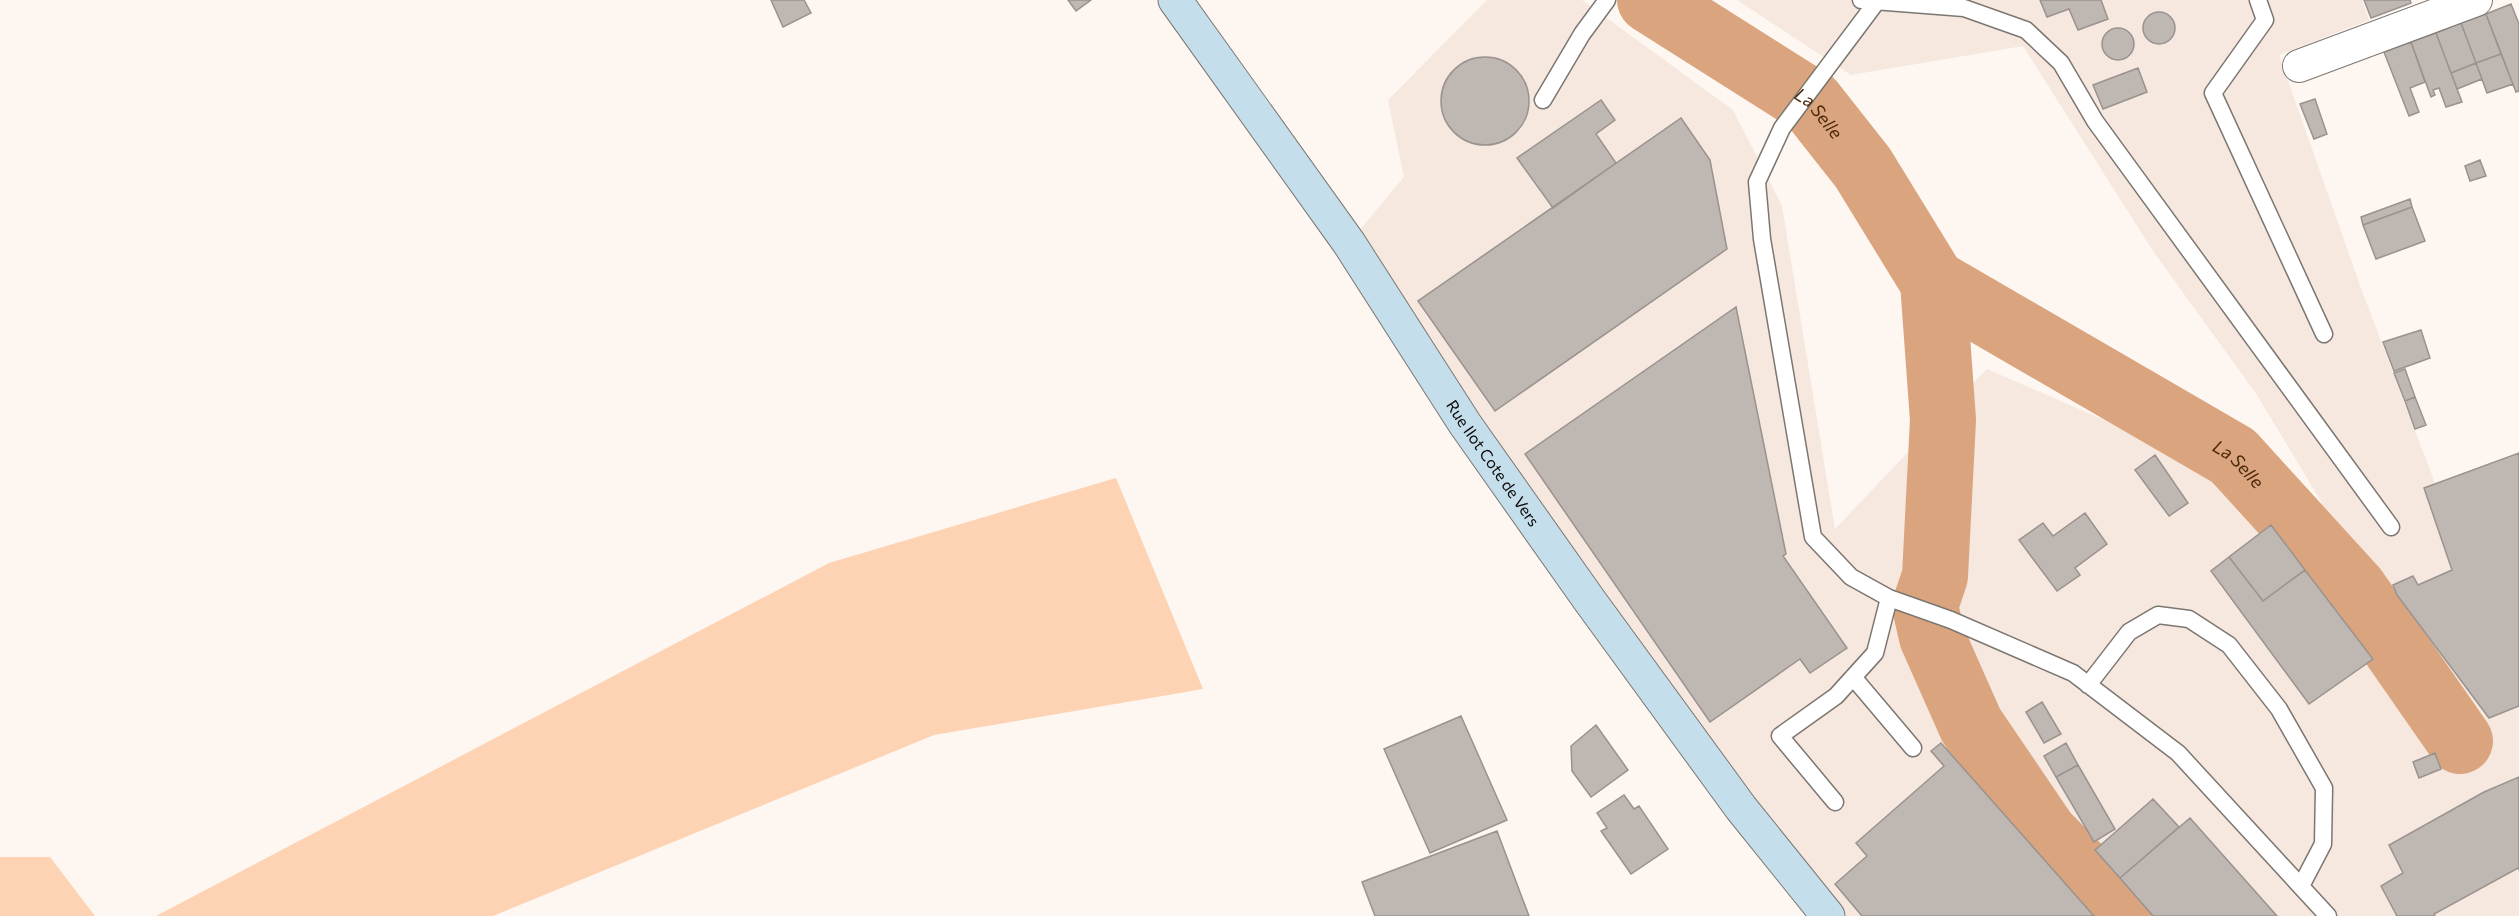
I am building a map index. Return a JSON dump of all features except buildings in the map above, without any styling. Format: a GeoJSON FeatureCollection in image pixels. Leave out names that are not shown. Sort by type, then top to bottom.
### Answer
{"type":"FeatureCollection","features":[{"type":"Feature","properties":{"kind":"street","name":"Rue Ilot Cote de Vers"},"geometry":{"type":"LineString","coordinates":[[1175,0],[1349,243],[1466,424],[1597,610],[1740,808],[1828,916]]}},
{"type":"Feature","properties":{"kind":"street"},"geometry":{"type":"LineString","coordinates":[[2299,66],[2476,0]]}},
{"type":"Feature","properties":{"kind":"lane"},"geometry":{"type":"LineString","coordinates":[[1543,100],[1582,34],[1607,0]]}},
{"type":"Feature","properties":{"kind":"lane"},"geometry":{"type":"LineString","coordinates":[[2258,0],[2265,20],[2213,93],[2324,334]]}},
{"type":"Feature","properties":{"kind":"lane"},"geometry":{"type":"LineString","coordinates":[[2328,916],[2178,753],[2073,673],[1951,620],[1897,600],[1851,577],[1814,537],[1762,239],[1757,182],[1782,128],[1872,1],[1964,8],[2026,30],[2061,63],[2095,121],[2391,527]]}},
{"type":"Feature","properties":{"kind":"lane"},"geometry":{"type":"LineString","coordinates":[[1835,802],[1780,736],[1836,696],[1875,653],[1897,600]]}},
{"type":"Feature","properties":{"kind":"lane"},"geometry":{"type":"LineString","coordinates":[[2088,685],[2129,632],[2158,615],[2189,619],[2229,645],[2279,709],[2325,788],[2323,844],[2301,886]]}},
{"type":"Feature","properties":{"kind":"lane"},"geometry":{"type":"LineString","coordinates":[[1853,677],[1913,748]]}},
{"type":"Feature","properties":{"kind":"shaded area"},"geometry":{"type":"Polygon","coordinates":[[[1487,0],[1582,0],[1733,110],[1782,206],[1835,529],[1987,369],[2217,469],[2255,512],[2322,503],[2257,395],[2153,251],[2023,46],[1851,75],[1737,0],[2362,0],[2369,20],[2279,55],[2362,291],[2435,483],[2519,453],[2519,916],[1828,916],[1349,243],[1404,177],[1388,100],[1487,0]]]}},
{"type":"Feature","properties":{"kind":"shaded area"},"geometry":{"type":"Polygon","coordinates":[[[1116,478],[1203,689],[934,735],[493,916],[156,916],[829,563],[1116,478]]]}},
{"type":"Feature","properties":{"kind":"shaded area"},"geometry":{"type":"Polygon","coordinates":[[[0,857],[50,857],[95,916],[0,916],[0,857]]]}},
{"type":"Feature","properties":{"kind":"waterway","name":"La Selle"},"geometry":{"type":"LineString","coordinates":[[1650,0],[1811,102],[1863,168],[1933,282],[1943,420],[1935,576],[1925,606],[1932,637],[1971,725],[2045,834],[2126,916]]}},
{"type":"Feature","properties":{"kind":"waterway","name":"La Selle"},"geometry":{"type":"LineString","coordinates":[[1933,282],[2233,456],[2355,590],[2460,741]]}}]}
